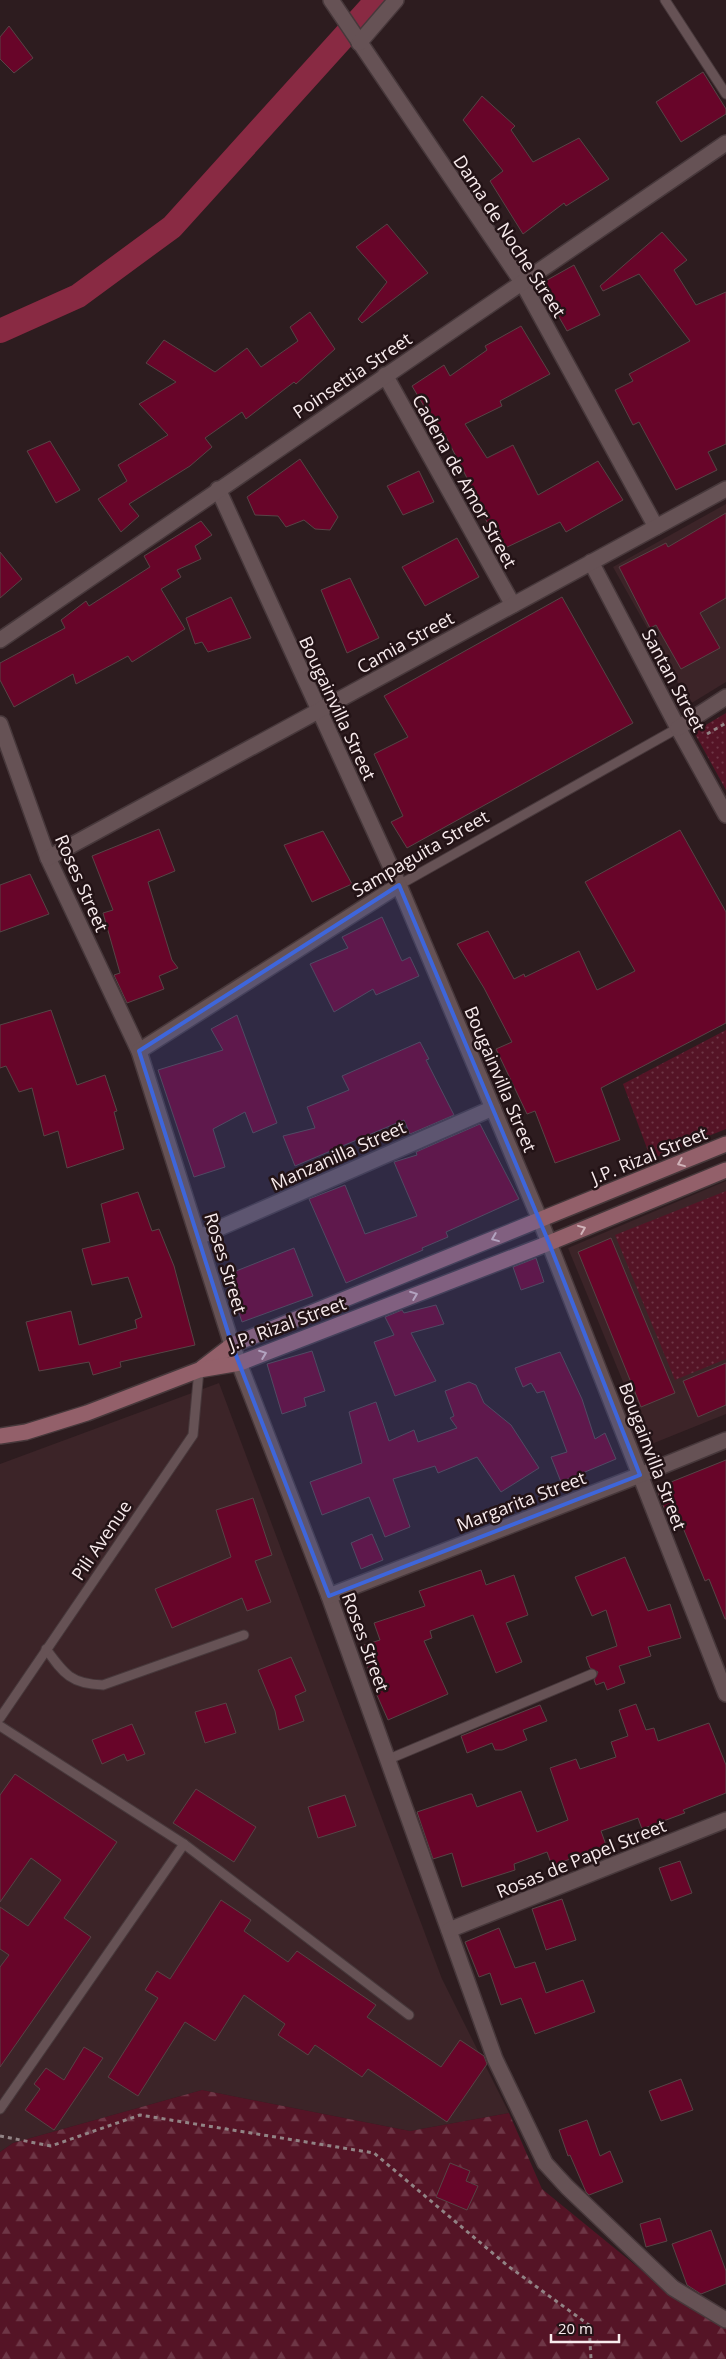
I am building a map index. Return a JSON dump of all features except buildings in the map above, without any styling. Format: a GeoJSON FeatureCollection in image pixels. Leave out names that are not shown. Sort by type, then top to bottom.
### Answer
{"type":"FeatureCollection","features":[{"type":"Feature","properties":{"kind":"main road","name":"J.P. Rizal Street"},"geometry":{"type":"LineString","coordinates":[[199,1370],[232,1345],[726,1144]]}},
{"type":"Feature","properties":{"kind":"main road","name":"J.P. Rizal Street"},"geometry":{"type":"LineString","coordinates":[[199,1370],[240,1363],[549,1243],[726,1170]]}},
{"type":"Feature","properties":{"kind":"main road"},"geometry":{"type":"LineString","coordinates":[[0,1436],[26,1432],[87,1413],[199,1370]]}},
{"type":"Feature","properties":{"kind":"street","name":"Dama de Noche Street"},"geometry":{"type":"LineString","coordinates":[[332,0],[522,282],[656,527]]}},
{"type":"Feature","properties":{"kind":"street"},"geometry":{"type":"LineString","coordinates":[[358,40],[396,0]]}},
{"type":"Feature","properties":{"kind":"street","name":"Poinsettia Street"},"geometry":{"type":"LineString","coordinates":[[0,640],[726,143]]}},
{"type":"Feature","properties":{"kind":"street","name":"Cadena de Amor Street"},"geometry":{"type":"LineString","coordinates":[[385,375],[513,605]]}},
{"type":"Feature","properties":{"kind":"street","name":"Bougainvilla Street"},"geometry":{"type":"LineString","coordinates":[[218,489],[399,885],[540,1220],[726,1694]]}},
{"type":"Feature","properties":{"kind":"street","name":"Camia Street"},"geometry":{"type":"LineString","coordinates":[[48,858],[726,489]]}},
{"type":"Feature","properties":{"kind":"street","name":"Santan Street"},"geometry":{"type":"LineString","coordinates":[[591,562],[678,728],[726,814]]}},
{"type":"Feature","properties":{"kind":"street","name":"Sampaguita Street"},"geometry":{"type":"LineString","coordinates":[[678,728],[726,697]]}},
{"type":"Feature","properties":{"kind":"street","name":"Roses Street"},"geometry":{"type":"LineString","coordinates":[[0,724],[48,858],[139,1051],[232,1345],[329,1596],[495,2058],[544,2163],[673,2288],[726,2320]]}},
{"type":"Feature","properties":{"kind":"street","name":"Sampaguita Street"},"geometry":{"type":"LineString","coordinates":[[139,1051],[399,885]]}},
{"type":"Feature","properties":{"kind":"street","name":"Manzanilla Street"},"geometry":{"type":"LineString","coordinates":[[198,1237],[493,1108]]}},
{"type":"Feature","properties":{"kind":"street","name":"Margarita Street"},"geometry":{"type":"LineString","coordinates":[[329,1596],[726,1440]]}},
{"type":"Feature","properties":{"kind":"street","name":"Rosas de Papel Street"},"geometry":{"type":"LineString","coordinates":[[449,1930],[726,1820]]}},
{"type":"Feature","properties":{"kind":"lane"},"geometry":{"type":"LineString","coordinates":[[665,0],[726,94]]}},
{"type":"Feature","properties":{"kind":"lane","name":"Sampaguita Street"},"geometry":{"type":"LineString","coordinates":[[399,885],[678,728]]}},
{"type":"Feature","properties":{"kind":"lane","name":"Pili Avenue"},"geometry":{"type":"LineString","coordinates":[[0,1718],[193,1435],[199,1370]]}},
{"type":"Feature","properties":{"kind":"lane"},"geometry":{"type":"LineString","coordinates":[[46,1650],[71,1678],[84,1685],[103,1685],[244,1635]]}},
{"type":"Feature","properties":{"kind":"lane"},"geometry":{"type":"LineString","coordinates":[[389,1759],[592,1674]]}},
{"type":"Feature","properties":{"kind":"lane"},"geometry":{"type":"LineString","coordinates":[[0,1726],[184,1844],[409,2015]]}},
{"type":"Feature","properties":{"kind":"lane"},"geometry":{"type":"LineString","coordinates":[[0,2110],[184,1844]]}},
{"type":"Feature","properties":{"kind":"path"},"geometry":{"type":"LineString","coordinates":[[705,735],[726,723]]}},
{"type":"Feature","properties":{"kind":"path"},"geometry":{"type":"LineString","coordinates":[[0,2136],[51,2146],[140,2115],[374,2152],[508,2266],[589,2325],[591,2359]]}},
{"type":"Feature","properties":{"kind":"highlighted area"},"geometry":{"type":"Polygon","coordinates":[[[399,885],[549,1243],[640,1475],[329,1596],[232,1345],[139,1051],[399,885]]]}},
{"type":"Feature","properties":{"kind":"shaded area"},"geometry":{"type":"Polygon","coordinates":[[[726,504],[726,682],[690,704],[613,567],[726,504]]]}},
{"type":"Feature","properties":{"kind":"shaded area"},"geometry":{"type":"Polygon","coordinates":[[[726,1181],[726,1414],[649,1445],[568,1248],[726,1181]]]}},
{"type":"Feature","properties":{"kind":"shaded area"},"geometry":{"type":"Polygon","coordinates":[[[219,1383],[442,1979],[509,2113],[410,2131],[202,2090],[13,2143],[0,2152],[0,1464],[219,1383]]]}},
{"type":"Feature","properties":{"kind":"green space"},"geometry":{"type":"Polygon","coordinates":[[[726,713],[726,790],[694,732],[726,713]]]}},
{"type":"Feature","properties":{"kind":"green space"},"geometry":{"type":"Polygon","coordinates":[[[726,1030],[726,1129],[651,1159],[623,1084],[726,1030]]]}},
{"type":"Feature","properties":{"kind":"green space"},"geometry":{"type":"Polygon","coordinates":[[[726,1191],[726,1359],[675,1380],[615,1235],[726,1191]]]}},
{"type":"Feature","properties":{"kind":"green space"},"geometry":{"type":"Polygon","coordinates":[[[202,2090],[410,2131],[509,2113],[542,2189],[656,2282],[726,2325],[726,2359],[0,2359],[0,2152],[13,2143],[202,2090]]]}},
{"type":"Feature","properties":{"kind":"waterway"},"geometry":{"type":"LineString","coordinates":[[0,331],[78,296],[172,227],[377,0]]}}]}
